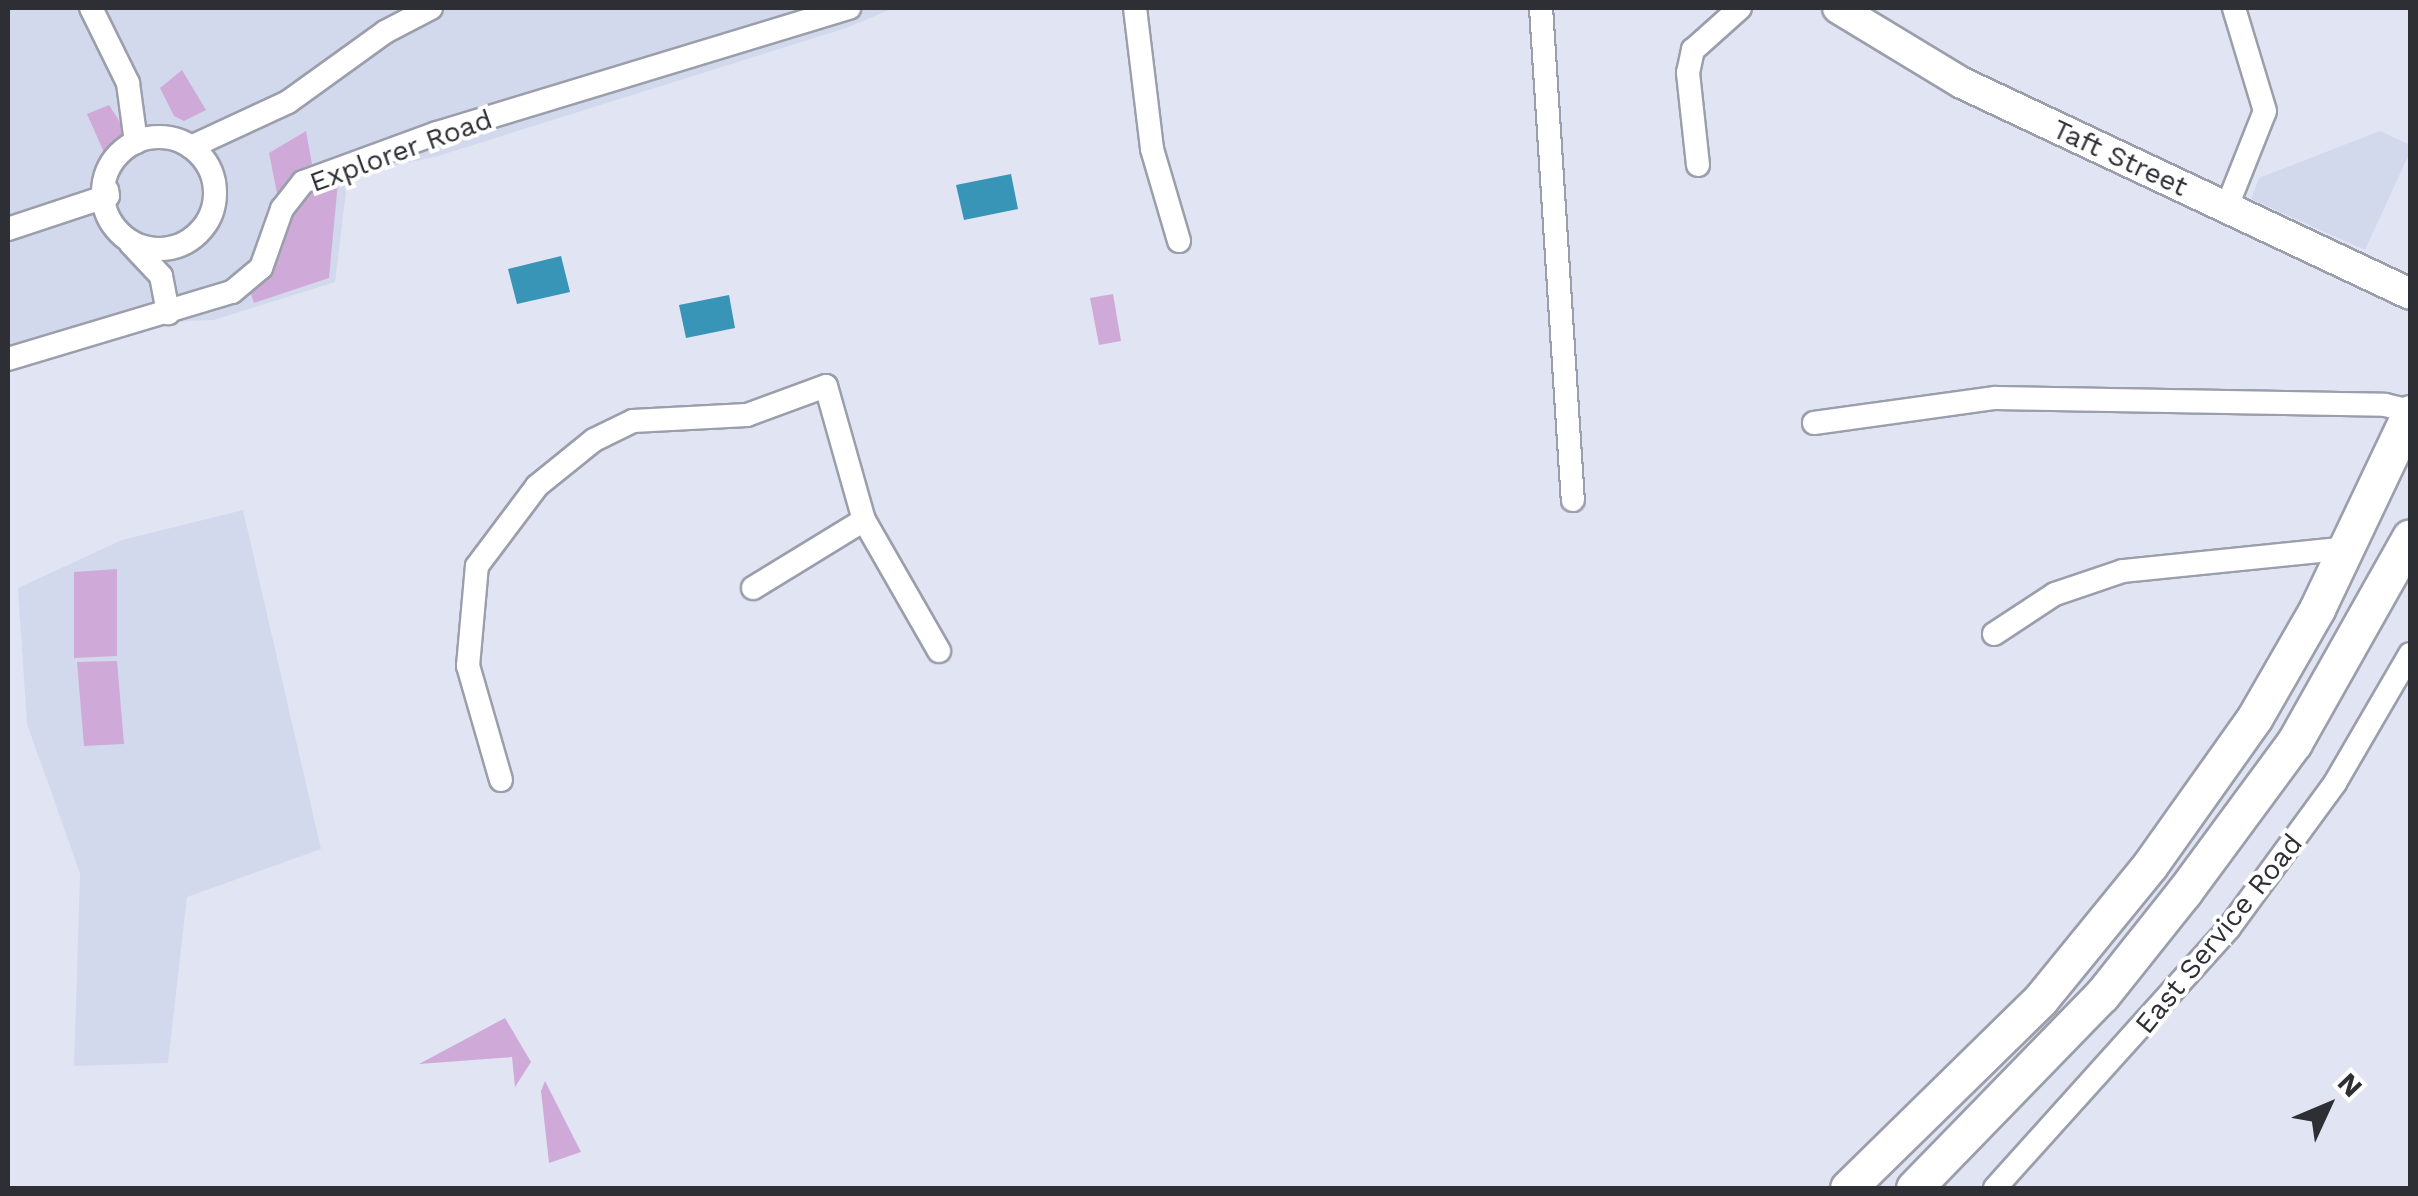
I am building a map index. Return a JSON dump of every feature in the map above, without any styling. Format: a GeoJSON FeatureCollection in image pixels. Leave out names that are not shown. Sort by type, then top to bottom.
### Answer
{"type":"FeatureCollection","features":[{"type":"Feature","properties":{"kind":"highway"},"geometry":{"type":"LineString","coordinates":[[1848,1188],[2040,1000],[2109,917],[2255,717],[2348,548],[2410,412]]}},
{"type":"Feature","properties":{"kind":"highway"},"geometry":{"type":"LineString","coordinates":[[1934,1182],[2143,947],[2294,743],[2410,536]]}},
{"type":"Feature","properties":{"kind":"highway"},"geometry":{"type":"LineString","coordinates":[[2109,917],[2143,947]]}},
{"type":"Feature","properties":{"kind":"main road","name":"Taft Street"},"geometry":{"type":"LineString","coordinates":[[1838,8],[1962,83],[2410,294]]}},
{"type":"Feature","properties":{"kind":"street"},"geometry":{"type":"LineString","coordinates":[[91,8],[128,82],[136,142]]}},
{"type":"Feature","properties":{"kind":"street"},"geometry":{"type":"LineString","coordinates":[[191,147],[288,102],[385,32],[431,8]]}},
{"type":"Feature","properties":{"kind":"street","name":"Explorer Road"},"geometry":{"type":"LineString","coordinates":[[8,359],[232,292],[260,268],[282,208],[303,182],[437,133],[849,8]]}},
{"type":"Feature","properties":{"kind":"street"},"geometry":{"type":"LineString","coordinates":[[1135,8],[1150,85],[1152,149],[1179,241]]}},
{"type":"Feature","properties":{"kind":"street"},"geometry":{"type":"LineString","coordinates":[[1540,8],[1573,500]]}},
{"type":"Feature","properties":{"kind":"street"},"geometry":{"type":"LineString","coordinates":[[1698,165],[1688,73],[1693,50],[1740,8]]}},
{"type":"Feature","properties":{"kind":"street"},"geometry":{"type":"LineString","coordinates":[[2226,208],[2265,110],[2234,8]]}},
{"type":"Feature","properties":{"kind":"street"},"geometry":{"type":"LineString","coordinates":[[130,242],[165,250],[182,245],[208,222],[215,188],[191,147],[175,138],[136,142],[111,163],[104,179],[106,215],[130,242],[161,276],[168,313]]}},
{"type":"Feature","properties":{"kind":"street"},"geometry":{"type":"LineString","coordinates":[[8,229],[108,196],[104,179]]}},
{"type":"Feature","properties":{"kind":"street"},"geometry":{"type":"LineString","coordinates":[[501,780],[468,666],[477,566],[537,486],[594,440],[633,421],[746,415],[826,386],[864,520],[939,651]]}},
{"type":"Feature","properties":{"kind":"street"},"geometry":{"type":"LineString","coordinates":[[1814,422],[1995,398],[2385,405],[2410,412]]}},
{"type":"Feature","properties":{"kind":"street"},"geometry":{"type":"LineString","coordinates":[[752,588],[864,520]]}},
{"type":"Feature","properties":{"kind":"street"},"geometry":{"type":"LineString","coordinates":[[1994,634],[2055,594],[2124,571],[2348,548]]}},
{"type":"Feature","properties":{"kind":"street","name":"East Service Road"},"geometry":{"type":"LineString","coordinates":[[1995,1188],[2229,928],[2335,783],[2410,654]]}},
{"type":"Feature","properties":{"kind":"shaded area"},"geometry":{"type":"Polygon","coordinates":[[[8,8],[894,8],[846,28],[438,156],[348,176],[335,282],[214,320],[162,322],[8,367],[8,8]]]}},
{"type":"Feature","properties":{"kind":"shaded area"},"geometry":{"type":"Polygon","coordinates":[[[182,70],[206,110],[184,121],[174,116],[160,88],[182,70]]]}},
{"type":"Feature","properties":{"kind":"shaded area"},"geometry":{"type":"Polygon","coordinates":[[[109,105],[131,139],[106,157],[87,114],[109,105]]]}},
{"type":"Feature","properties":{"kind":"shaded area"},"geometry":{"type":"Polygon","coordinates":[[[306,131],[312,164],[277,193],[269,153],[306,131]]]}},
{"type":"Feature","properties":{"kind":"shaded area"},"geometry":{"type":"Polygon","coordinates":[[[2380,131],[2410,145],[2410,152],[2365,250],[2251,199],[2259,178],[2380,131]]]}},
{"type":"Feature","properties":{"kind":"shaded area"},"geometry":{"type":"Polygon","coordinates":[[[338,182],[329,278],[254,303],[251,294],[283,247],[291,214],[313,190],[338,182]]]}},
{"type":"Feature","properties":{"kind":"shaded area"},"geometry":{"type":"Polygon","coordinates":[[[1113,294],[1121,341],[1099,345],[1090,298],[1113,294]]]}},
{"type":"Feature","properties":{"kind":"shaded area"},"geometry":{"type":"Polygon","coordinates":[[[243,510],[321,849],[187,897],[168,1063],[74,1066],[80,873],[27,724],[18,588],[122,540],[243,510]]]}},
{"type":"Feature","properties":{"kind":"shaded area"},"geometry":{"type":"Polygon","coordinates":[[[117,569],[117,656],[74,658],[74,572],[117,569]]]}},
{"type":"Feature","properties":{"kind":"shaded area"},"geometry":{"type":"Polygon","coordinates":[[[117,661],[124,744],[84,746],[77,662],[117,661]]]}},
{"type":"Feature","properties":{"kind":"shaded area"},"geometry":{"type":"Polygon","coordinates":[[[505,1018],[531,1062],[515,1087],[512,1057],[419,1064],[505,1018]]]}},
{"type":"Feature","properties":{"kind":"shaded area"},"geometry":{"type":"Polygon","coordinates":[[[545,1081],[581,1152],[549,1163],[541,1091],[545,1081]]]}},
{"type":"Feature","properties":{"kind":"water"},"geometry":{"type":"Polygon","coordinates":[[[1011,174],[1018,209],[964,220],[956,185],[1011,174]]]}},
{"type":"Feature","properties":{"kind":"water"},"geometry":{"type":"Polygon","coordinates":[[[561,256],[570,292],[517,304],[508,269],[561,256]]]}},
{"type":"Feature","properties":{"kind":"water"},"geometry":{"type":"Polygon","coordinates":[[[729,295],[735,328],[686,338],[679,305],[729,295]]]}}]}
